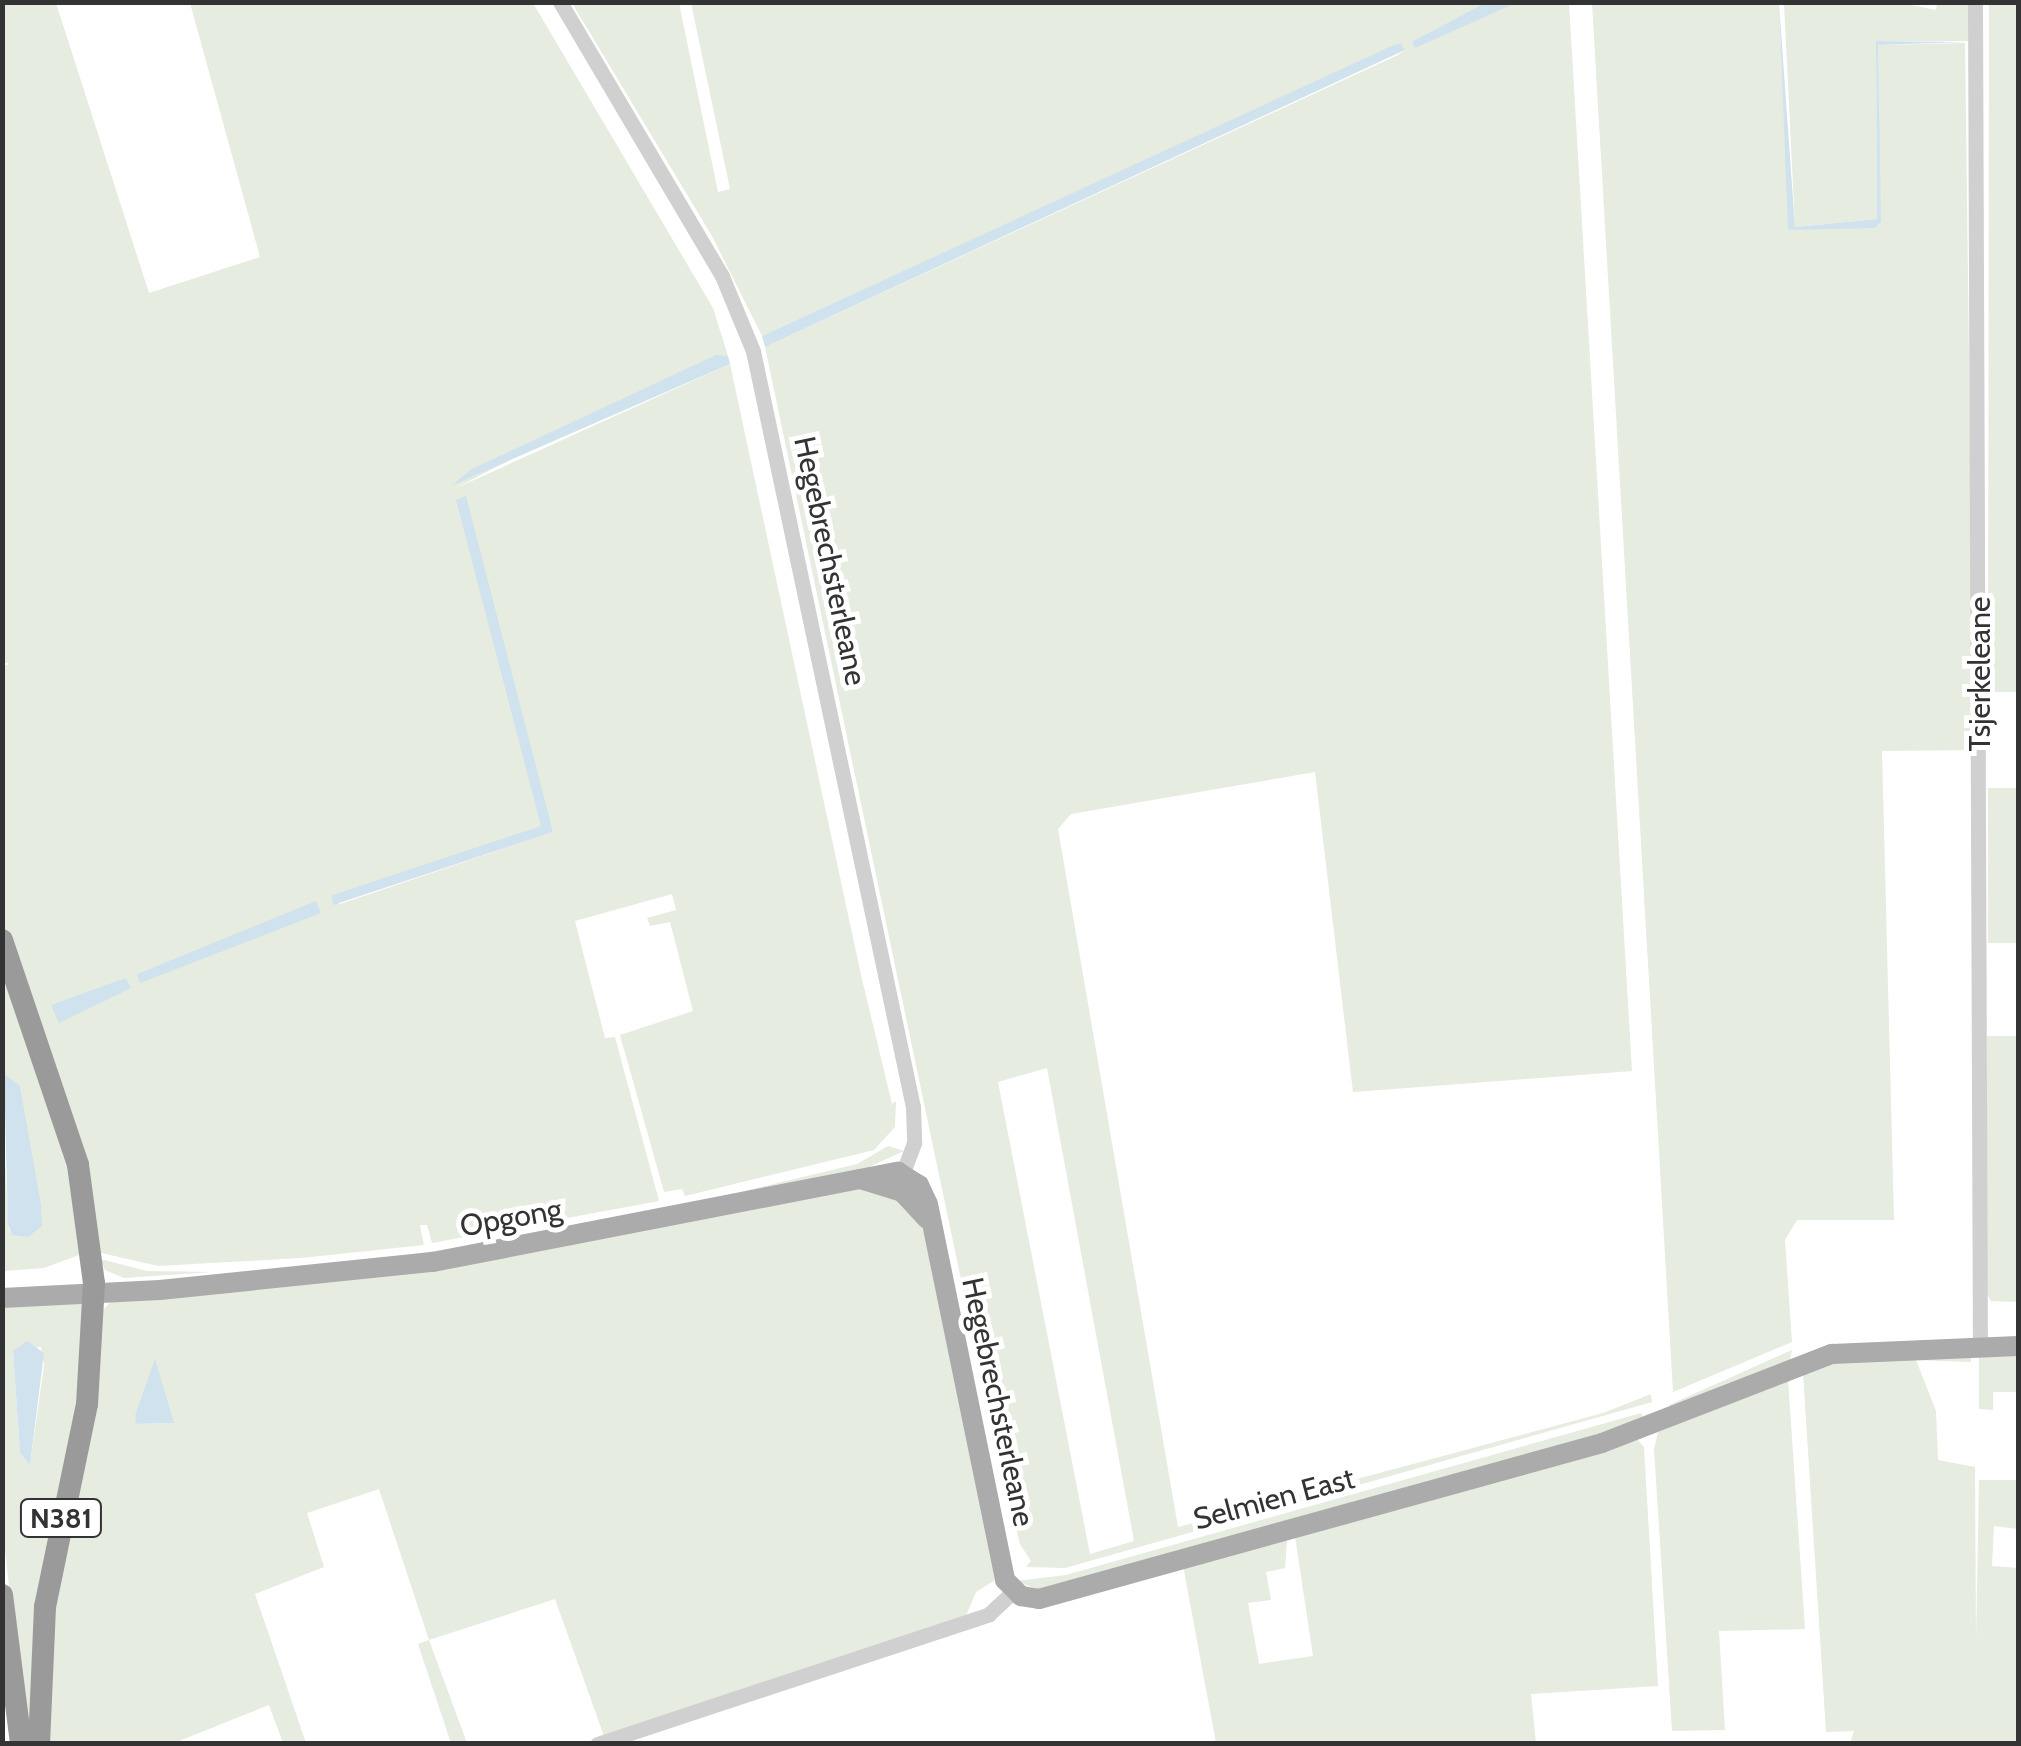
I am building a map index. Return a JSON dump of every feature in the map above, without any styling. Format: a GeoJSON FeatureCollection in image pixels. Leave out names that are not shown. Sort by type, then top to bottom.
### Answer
{"type":"FeatureCollection","features":[{"type":"Feature","properties":{"kind":"highway","name":"N381"},"geometry":{"type":"LineString","coordinates":[[2,940],[74,1150],[95,1289],[87,1404],[44,1607],[39,1744]]}},
{"type":"Feature","properties":{"kind":"highway"},"geometry":{"type":"LineString","coordinates":[[2,1595],[22,1744]]}},
{"type":"Feature","properties":{"kind":"main road","name":"Opgong"},"geometry":{"type":"LineString","coordinates":[[6,1292],[169,1285],[450,1260],[858,1178],[881,1170],[900,1181]]}},
{"type":"Feature","properties":{"kind":"main road","name":"Hegebrechsterleane"},"geometry":{"type":"LineString","coordinates":[[900,1181],[924,1194],[1001,1562],[1014,1592]]}},
{"type":"Feature","properties":{"kind":"main road","name":"Selmien East"},"geometry":{"type":"LineString","coordinates":[[1014,1592],[1039,1598],[1602,1444],[1832,1354],[2018,1346]]}},
{"type":"Feature","properties":{"kind":"street","name":"Hegebrechsterleane"},"geometry":{"type":"LineString","coordinates":[[560,2],[722,276],[753,351],[913,1106],[914,1143],[900,1181]]}},
{"type":"Feature","properties":{"kind":"street","name":"Tsjerkeleane"},"geometry":{"type":"LineString","coordinates":[[1976,2],[1980,1346]]}},
{"type":"Feature","properties":{"kind":"street"},"geometry":{"type":"LineString","coordinates":[[597,1744],[989,1614],[1014,1592]]}},
{"type":"Feature","properties":{"kind":"shaded area"},"geometry":{"type":"Polygon","coordinates":[[[1896,2],[1936,10],[1937,3],[1972,3],[1972,41],[1876,41],[1877,219],[1795,227],[1784,3],[1896,2]]]}},
{"type":"Feature","properties":{"kind":"shaded area"},"geometry":{"type":"Polygon","coordinates":[[[2018,2],[2018,692],[1988,692],[1989,3],[2018,2]]]}},
{"type":"Feature","properties":{"kind":"shaded area"},"geometry":{"type":"Polygon","coordinates":[[[3,3],[56,3],[149,293],[260,257],[190,3],[533,3],[713,308],[728,356],[676,374],[454,489],[730,364],[861,975],[892,1104],[896,1101],[895,1127],[874,1150],[685,1196],[682,1189],[664,1192],[620,1035],[693,1011],[670,922],[650,926],[647,918],[676,910],[672,894],[575,921],[605,1038],[615,1037],[659,1201],[432,1243],[427,1225],[420,1225],[424,1245],[301,1258],[158,1266],[97,1252],[90,1173],[3,929],[2,666],[10,664],[3,662],[3,3]],[[456,500],[544,819],[541,827],[332,895],[340,904],[553,832],[456,500]],[[300,909],[137,974],[320,913],[300,909]]]}},
{"type":"Feature","properties":{"kind":"shaded area"},"geometry":{"type":"Polygon","coordinates":[[[572,3],[679,3],[718,192],[730,189],[691,3],[1487,3],[1415,47],[1516,3],[1569,3],[1632,1071],[1353,1092],[1315,772],[1071,814],[1058,829],[1178,1527],[1603,1413],[1651,1394],[1652,1402],[1065,1568],[1026,1567],[1031,1561],[1020,1544],[999,1460],[765,347],[1398,55],[1405,50],[1401,43],[762,336],[712,236],[572,3]],[[1047,1068],[998,1082],[1090,1554],[1134,1541],[1047,1068]]]}},
{"type":"Feature","properties":{"kind":"shaded area"},"geometry":{"type":"Polygon","coordinates":[[[1592,3],[1779,3],[1789,230],[1879,225],[1878,45],[1965,43],[1974,750],[1882,751],[1894,1220],[1797,1220],[1785,1240],[1792,1342],[1673,1392],[1592,3]]]}},
{"type":"Feature","properties":{"kind":"shaded area"},"geometry":{"type":"Polygon","coordinates":[[[1988,788],[2018,788],[2018,943],[1988,943],[1988,788]]]}},
{"type":"Feature","properties":{"kind":"shaded area"},"geometry":{"type":"Polygon","coordinates":[[[2,951],[62,1121],[87,1252],[44,1268],[4,1271],[3,1122],[9,1231],[42,1225],[20,1086],[3,1078],[2,951]]]}},
{"type":"Feature","properties":{"kind":"shaded area"},"geometry":{"type":"Polygon","coordinates":[[[1987,1036],[2018,1036],[2018,1302],[1991,1301],[1987,1294],[1987,1036]]]}},
{"type":"Feature","properties":{"kind":"shaded area"},"geometry":{"type":"Polygon","coordinates":[[[888,1146],[904,1151],[867,1168],[686,1205],[857,1164],[888,1146]]]}},
{"type":"Feature","properties":{"kind":"shaded area"},"geometry":{"type":"Polygon","coordinates":[[[833,1188],[882,1189],[915,1214],[924,1232],[997,1579],[976,1592],[966,1616],[604,1736],[555,1599],[429,1640],[379,1489],[307,1513],[324,1567],[255,1594],[306,1743],[283,1743],[269,1705],[174,1743],[43,1744],[44,1654],[101,1313],[110,1302],[833,1188]],[[155,1361],[135,1415],[137,1424],[173,1423],[155,1361]]]}},
{"type":"Feature","properties":{"kind":"shaded area"},"geometry":{"type":"Polygon","coordinates":[[[100,1259],[147,1271],[212,1272],[124,1278],[105,1270],[100,1259]]]}},
{"type":"Feature","properties":{"kind":"shaded area"},"geometry":{"type":"Polygon","coordinates":[[[80,1300],[88,1305],[34,1743],[22,1701],[3,1532],[2,1306],[80,1300]],[[41,1347],[13,1351],[20,1453],[30,1465],[44,1365],[41,1347]]]}},
{"type":"Feature","properties":{"kind":"shaded area"},"geometry":{"type":"Polygon","coordinates":[[[1792,1350],[1790,1361],[1674,1410],[1669,1405],[1792,1350]]]}},
{"type":"Feature","properties":{"kind":"shaded area"},"geometry":{"type":"Polygon","coordinates":[[[2018,1352],[2018,1392],[1993,1392],[1993,1410],[1979,1409],[1979,1356],[2018,1352]]]}},
{"type":"Feature","properties":{"kind":"shaded area"},"geometry":{"type":"Polygon","coordinates":[[[1971,1356],[1971,1362],[1916,1360],[1936,1411],[1938,1460],[1975,1467],[1976,1642],[1979,1480],[2018,1480],[2018,1529],[1994,1526],[1992,1566],[2018,1568],[2018,1743],[1850,1743],[1854,1731],[1826,1732],[1803,1373],[1832,1361],[1971,1356]]]}},
{"type":"Feature","properties":{"kind":"shaded area"},"geometry":{"type":"Polygon","coordinates":[[[1788,1379],[1805,1629],[1719,1631],[1725,1730],[1672,1731],[1654,1449],[1658,1432],[1788,1379]]]}},
{"type":"Feature","properties":{"kind":"shaded area"},"geometry":{"type":"Polygon","coordinates":[[[1641,1413],[1643,1419],[1611,1436],[1042,1591],[1016,1581],[1066,1575],[1641,1413]]]}},
{"type":"Feature","properties":{"kind":"shaded area"},"geometry":{"type":"Polygon","coordinates":[[[1638,1440],[1644,1447],[1658,1686],[1531,1694],[1536,1743],[1216,1743],[1182,1560],[1287,1540],[1285,1568],[1266,1572],[1271,1600],[1248,1603],[1259,1664],[1313,1656],[1294,1530],[1638,1440]]]}},
{"type":"Feature","properties":{"kind":"shaded area"},"geometry":{"type":"Polygon","coordinates":[[[429,1640],[467,1743],[451,1743],[418,1644],[429,1640]]]}},
{"type":"Feature","properties":{"kind":"water"},"geometry":{"type":"Polygon","coordinates":[[[1487,2],[1516,3],[1415,48],[1412,42],[1487,2]]]}},
{"type":"Feature","properties":{"kind":"water"},"geometry":{"type":"Polygon","coordinates":[[[1779,3],[1795,227],[1877,219],[1876,41],[1966,42],[1878,45],[1881,222],[1875,228],[1788,230],[1779,3]]]}},
{"type":"Feature","properties":{"kind":"water"},"geometry":{"type":"Polygon","coordinates":[[[1401,43],[1405,50],[765,347],[762,336],[1401,43]]]}},
{"type":"Feature","properties":{"kind":"water"},"geometry":{"type":"Polygon","coordinates":[[[716,355],[728,356],[730,364],[451,486],[472,469],[716,355]]]}},
{"type":"Feature","properties":{"kind":"water"},"geometry":{"type":"Polygon","coordinates":[[[466,496],[553,832],[333,905],[332,895],[541,826],[456,500],[466,496]]]}},
{"type":"Feature","properties":{"kind":"water"},"geometry":{"type":"Polygon","coordinates":[[[316,901],[321,913],[140,983],[137,974],[316,901]]]}},
{"type":"Feature","properties":{"kind":"water"},"geometry":{"type":"Polygon","coordinates":[[[126,978],[131,988],[59,1023],[51,1005],[126,978]]]}},
{"type":"Feature","properties":{"kind":"water"},"geometry":{"type":"Polygon","coordinates":[[[4,1074],[20,1086],[41,1205],[42,1226],[28,1237],[12,1235],[8,1224],[4,1074]]]}},
{"type":"Feature","properties":{"kind":"water"},"geometry":{"type":"Polygon","coordinates":[[[27,1341],[44,1353],[30,1465],[20,1453],[13,1351],[27,1341]]]}},
{"type":"Feature","properties":{"kind":"water"},"geometry":{"type":"Polygon","coordinates":[[[155,1359],[174,1423],[136,1424],[135,1415],[155,1359]]]}}]}
